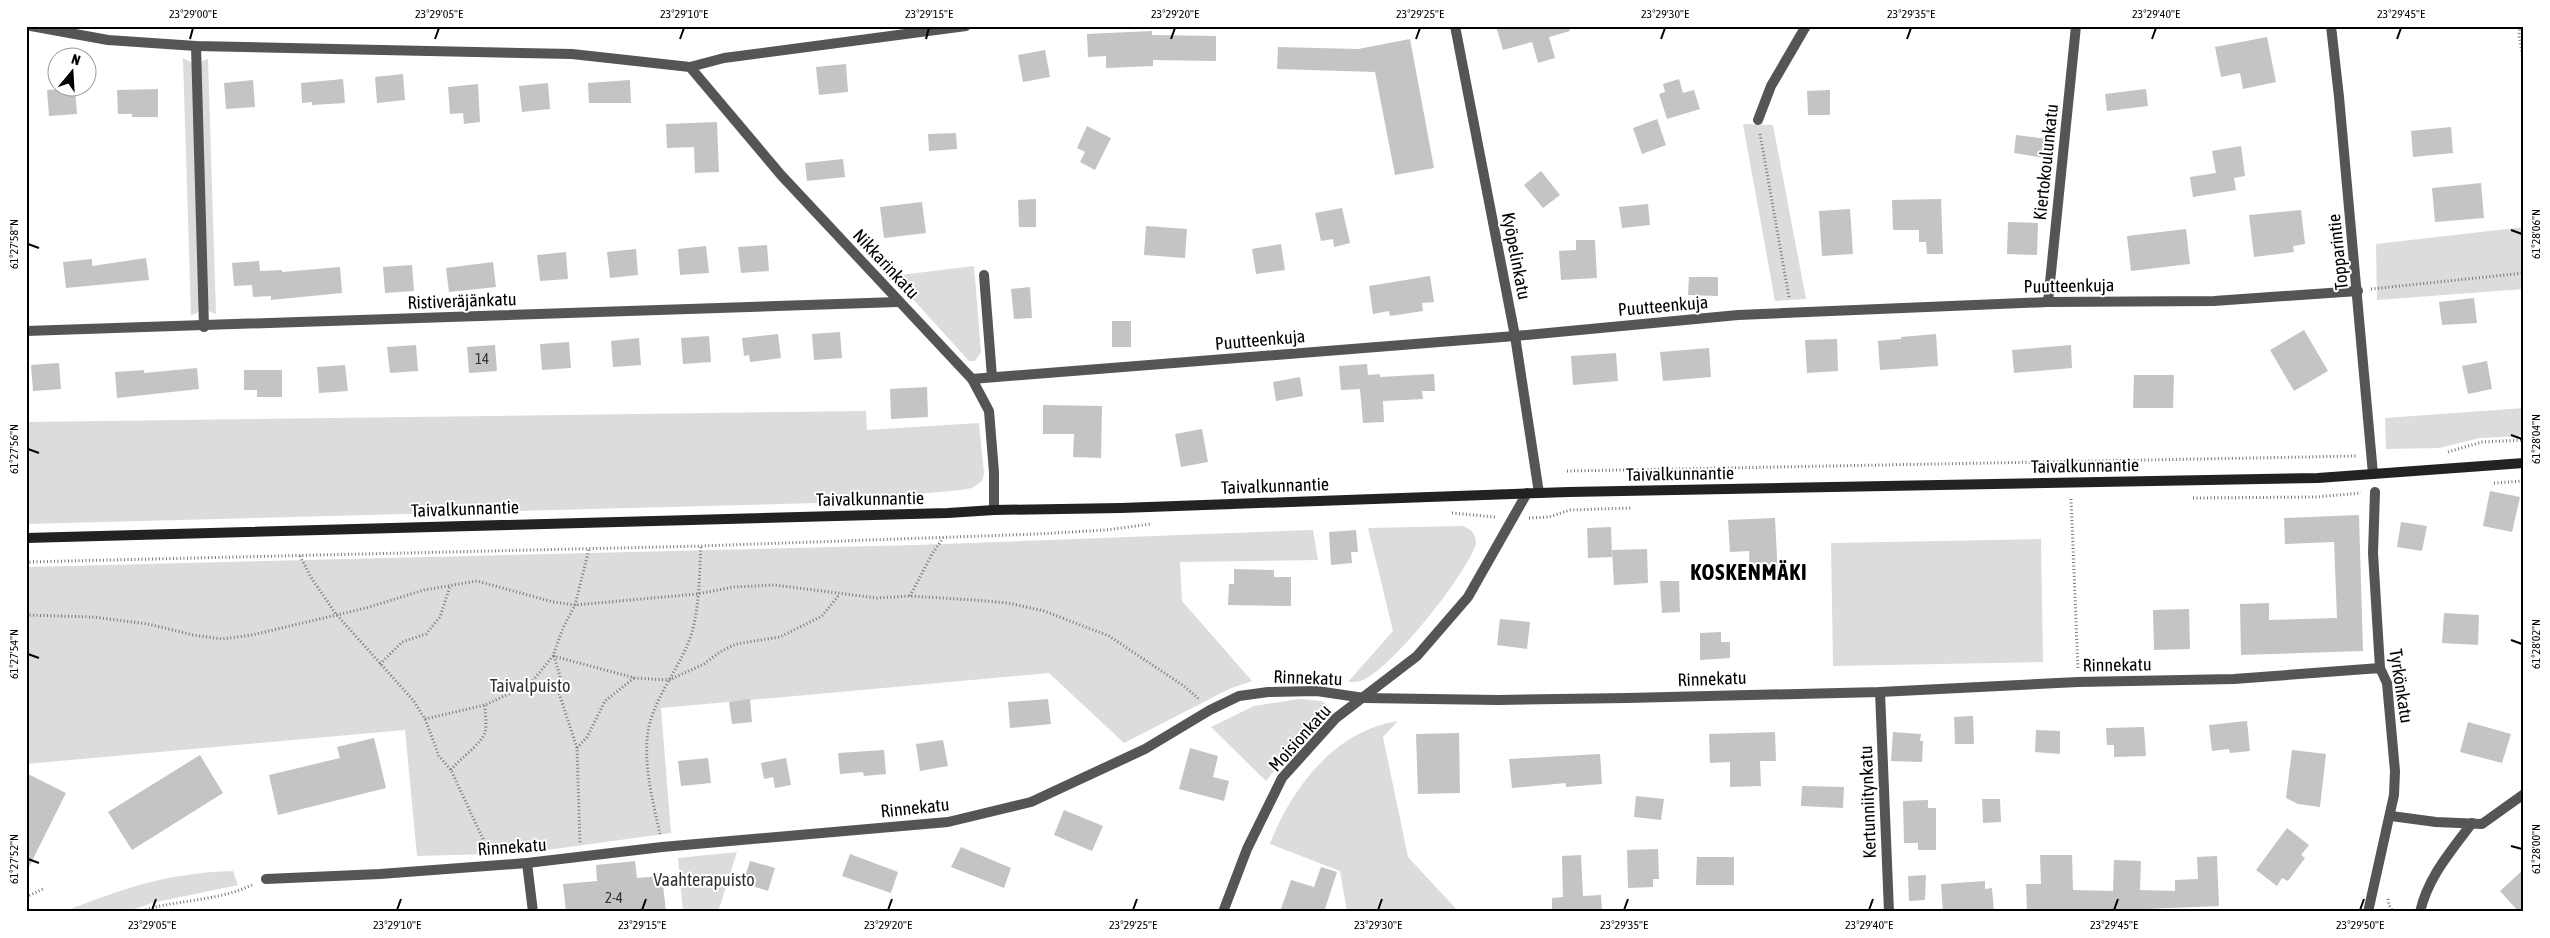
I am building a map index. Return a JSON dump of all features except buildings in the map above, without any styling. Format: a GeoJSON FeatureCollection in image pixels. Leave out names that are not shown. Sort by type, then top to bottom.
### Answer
{"type":"FeatureCollection","features":[{"type":"Feature","properties":{"kind":"main road","name":"Taivalkunnantie"},"geometry":{"type":"LineString","coordinates":[[26,538],[1121,508],[1527,493],[2318,478],[2524,462]]}},
{"type":"Feature","properties":{"kind":"street"},"geometry":{"type":"LineString","coordinates":[[31,26],[108,40],[196,46],[572,54],[690,67],[709,60],[966,26]]}},
{"type":"Feature","properties":{"kind":"street","name":"Kyöpelinkatu"},"geometry":{"type":"LineString","coordinates":[[1455,26],[1516,336],[1539,493]]}},
{"type":"Feature","properties":{"kind":"street"},"geometry":{"type":"LineString","coordinates":[[1758,120],[1771,86],[1806,26]]}},
{"type":"Feature","properties":{"kind":"street","name":"Kiertokoulunkatu"},"geometry":{"type":"LineString","coordinates":[[2048,302],[2076,26]]}},
{"type":"Feature","properties":{"kind":"street","name":"Topparintie"},"geometry":{"type":"LineString","coordinates":[[2331,26],[2340,97],[2373,474]]}},
{"type":"Feature","properties":{"kind":"street"},"geometry":{"type":"LineString","coordinates":[[196,46],[204,327]]}},
{"type":"Feature","properties":{"kind":"street","name":"Nikkarinkatu"},"geometry":{"type":"LineString","coordinates":[[690,67],[782,176],[972,379],[988,411],[994,472],[994,510]]}},
{"type":"Feature","properties":{"kind":"street"},"geometry":{"type":"LineString","coordinates":[[984,275],[992,377]]}},
{"type":"Feature","properties":{"kind":"street","name":"Puutteenkuja"},"geometry":{"type":"LineString","coordinates":[[972,379],[1792,313],[2048,302],[2214,301],[2358,290]]}},
{"type":"Feature","properties":{"kind":"street","name":"Ristiveräjänkatu"},"geometry":{"type":"LineString","coordinates":[[26,331],[204,327],[898,302]]}},
{"type":"Feature","properties":{"kind":"street","name":"Tyrkönkatu"},"geometry":{"type":"LineString","coordinates":[[2368,912],[2391,816],[2395,771],[2387,683],[2380,668],[2373,562],[2375,492]]}},
{"type":"Feature","properties":{"kind":"street","name":"Moisionkatu"},"geometry":{"type":"LineString","coordinates":[[1223,912],[1247,849],[1282,778],[1336,718],[1417,656],[1468,597],[1527,493]]}},
{"type":"Feature","properties":{"kind":"street","name":"Rinnekatu"},"geometry":{"type":"LineString","coordinates":[[266,879],[380,874],[527,863],[662,847],[948,822],[1032,802],[1146,749],[1210,710],[1239,696],[1268,692],[1316,691],[1364,698],[1498,700],[1880,692],[2078,682],[2234,679],[2380,668]]}},
{"type":"Feature","properties":{"kind":"street","name":"Kertunniitynkatu"},"geometry":{"type":"LineString","coordinates":[[1880,692],[1889,912]]}},
{"type":"Feature","properties":{"kind":"street"},"geometry":{"type":"LineString","coordinates":[[2391,816],[2436,822],[2482,824],[2524,794]]}},
{"type":"Feature","properties":{"kind":"street"},"geometry":{"type":"LineString","coordinates":[[2420,912],[2423,899],[2437,869],[2472,823]]}},
{"type":"Feature","properties":{"kind":"street"},"geometry":{"type":"LineString","coordinates":[[527,863],[533,912]]}},
{"type":"Feature","properties":{"kind":"path"},"geometry":{"type":"LineString","coordinates":[[2520,26],[2519,35],[2524,64]]}},
{"type":"Feature","properties":{"kind":"path"},"geometry":{"type":"LineString","coordinates":[[1758,120],[1792,313]]}},
{"type":"Feature","properties":{"kind":"path"},"geometry":{"type":"LineString","coordinates":[[2358,290],[2524,272]]}},
{"type":"Feature","properties":{"kind":"path"},"geometry":{"type":"LineString","coordinates":[[2441,453],[2482,442],[2524,440]]}},
{"type":"Feature","properties":{"kind":"path"},"geometry":{"type":"LineString","coordinates":[[1568,471],[2372,456]]}},
{"type":"Feature","properties":{"kind":"path"},"geometry":{"type":"LineString","coordinates":[[2484,483],[2524,482]]}},
{"type":"Feature","properties":{"kind":"path"},"geometry":{"type":"LineString","coordinates":[[2189,498],[2316,497],[2375,492]]}},
{"type":"Feature","properties":{"kind":"path"},"geometry":{"type":"LineString","coordinates":[[2061,499],[2081,499]]}},
{"type":"Feature","properties":{"kind":"path"},"geometry":{"type":"LineString","coordinates":[[2071,499],[2078,682]]}},
{"type":"Feature","properties":{"kind":"path"},"geometry":{"type":"LineString","coordinates":[[1450,513],[1514,518],[1549,518],[1570,510],[1638,508]]}},
{"type":"Feature","properties":{"kind":"path"},"geometry":{"type":"LineString","coordinates":[[26,562],[589,549],[943,538],[1106,530],[1157,523]]}},
{"type":"Feature","properties":{"kind":"path"},"geometry":{"type":"LineString","coordinates":[[910,596],[932,554],[943,538]]}},
{"type":"Feature","properties":{"kind":"path"},"geometry":{"type":"LineString","coordinates":[[662,847],[651,795],[647,744],[656,704],[688,641],[695,616],[701,546]]}},
{"type":"Feature","properties":{"kind":"path"},"geometry":{"type":"LineString","coordinates":[[425,719],[485,705],[530,684],[553,656],[563,628],[575,605],[589,549]]}},
{"type":"Feature","properties":{"kind":"path"},"geometry":{"type":"LineString","coordinates":[[300,556],[312,579],[336,614],[413,700],[425,719],[439,756],[452,770],[494,864]]}},
{"type":"Feature","properties":{"kind":"path"},"geometry":{"type":"LineString","coordinates":[[26,615],[110,619],[148,624],[193,635],[222,639],[252,636],[450,586],[477,581],[500,586],[535,598],[575,605],[697,594],[734,587],[774,585],[840,595],[877,598],[910,596],[1008,603],[1044,611],[1109,636],[1184,686],[1210,710]]}},
{"type":"Feature","properties":{"kind":"path"},"geometry":{"type":"LineString","coordinates":[[380,664],[402,642],[426,634],[440,616],[450,586]]}},
{"type":"Feature","properties":{"kind":"path"},"geometry":{"type":"LineString","coordinates":[[553,656],[635,678],[669,680],[704,664],[720,652],[736,644],[780,637],[822,616],[840,595]]}},
{"type":"Feature","properties":{"kind":"path"},"geometry":{"type":"LineString","coordinates":[[553,656],[560,676],[559,693],[577,748],[580,857]]}},
{"type":"Feature","properties":{"kind":"path"},"geometry":{"type":"LineString","coordinates":[[577,748],[587,737],[606,701],[635,678]]}},
{"type":"Feature","properties":{"kind":"path"},"geometry":{"type":"LineString","coordinates":[[452,770],[460,759],[480,743],[486,732],[485,705]]}},
{"type":"Feature","properties":{"kind":"path"},"geometry":{"type":"LineString","coordinates":[[139,912],[154,906],[221,895],[248,887],[266,879]]}},
{"type":"Feature","properties":{"kind":"path"},"geometry":{"type":"LineString","coordinates":[[26,896],[45,888]]}},
{"type":"Feature","properties":{"kind":"green space"},"geometry":{"type":"Polygon","coordinates":[[[183,58],[191,62],[193,68],[200,307],[197,313],[191,315],[183,58]]]}},
{"type":"Feature","properties":{"kind":"green space"},"geometry":{"type":"Polygon","coordinates":[[[208,59],[216,314],[209,311],[206,305],[199,67],[202,61],[208,59]]]}},
{"type":"Feature","properties":{"kind":"green space"},"geometry":{"type":"Polygon","coordinates":[[[1743,124],[1773,125],[1806,299],[1775,301],[1743,124]]]}},
{"type":"Feature","properties":{"kind":"green space"},"geometry":{"type":"Polygon","coordinates":[[[2524,227],[2524,289],[2377,300],[2376,244],[2524,227]]]}},
{"type":"Feature","properties":{"kind":"green space"},"geometry":{"type":"Polygon","coordinates":[[[974,266],[981,352],[975,361],[969,361],[892,276],[974,266]]]}},
{"type":"Feature","properties":{"kind":"green space"},"geometry":{"type":"Polygon","coordinates":[[[2524,408],[2524,436],[2480,438],[2439,448],[2386,449],[2385,418],[2524,408]]]}},
{"type":"Feature","properties":{"kind":"green space"},"geometry":{"type":"Polygon","coordinates":[[[866,411],[867,430],[979,423],[984,474],[982,481],[972,488],[961,490],[817,503],[26,524],[26,422],[866,411]]]}},
{"type":"Feature","properties":{"kind":"green space"},"geometry":{"type":"Polygon","coordinates":[[[1463,526],[1473,533],[1476,544],[1458,577],[1444,597],[1427,619],[1392,657],[1363,680],[1348,682],[1393,631],[1368,528],[1463,526]]]}},
{"type":"Feature","properties":{"kind":"green space","name":"Taivalpuisto"},"geometry":{"type":"Polygon","coordinates":[[[1313,530],[1318,560],[1180,562],[1182,601],[1252,681],[1229,689],[1124,743],[1049,673],[661,708],[671,833],[525,853],[417,856],[405,730],[26,764],[26,567],[916,545],[1313,530]]]}},
{"type":"Feature","properties":{"kind":"green space"},"geometry":{"type":"Polygon","coordinates":[[[2041,539],[2043,662],[1833,666],[1831,543],[2041,539]]]}},
{"type":"Feature","properties":{"kind":"green space"},"geometry":{"type":"Polygon","coordinates":[[[1299,699],[1321,701],[1326,704],[1328,714],[1297,743],[1266,781],[1211,727],[1254,706],[1299,699]]]}},
{"type":"Feature","properties":{"kind":"green space"},"geometry":{"type":"Polygon","coordinates":[[[1398,721],[1383,737],[1408,857],[1459,912],[1347,912],[1340,871],[1270,844],[1290,802],[1319,765],[1336,749],[1355,736],[1376,727],[1398,721]]]}},
{"type":"Feature","properties":{"kind":"green space","name":"Vaahterapuisto"},"geometry":{"type":"Polygon","coordinates":[[[737,852],[718,912],[683,912],[678,858],[737,852]]]}},
{"type":"Feature","properties":{"kind":"green space"},"geometry":{"type":"Polygon","coordinates":[[[233,871],[238,885],[152,903],[126,912],[63,912],[146,883],[187,875],[233,871]]]}},
{"type":"Feature","properties":{"kind":"district","name":"KOSKENMÄKI"},"geometry":{"type":"Point","coordinates":[1749,572]}}]}
